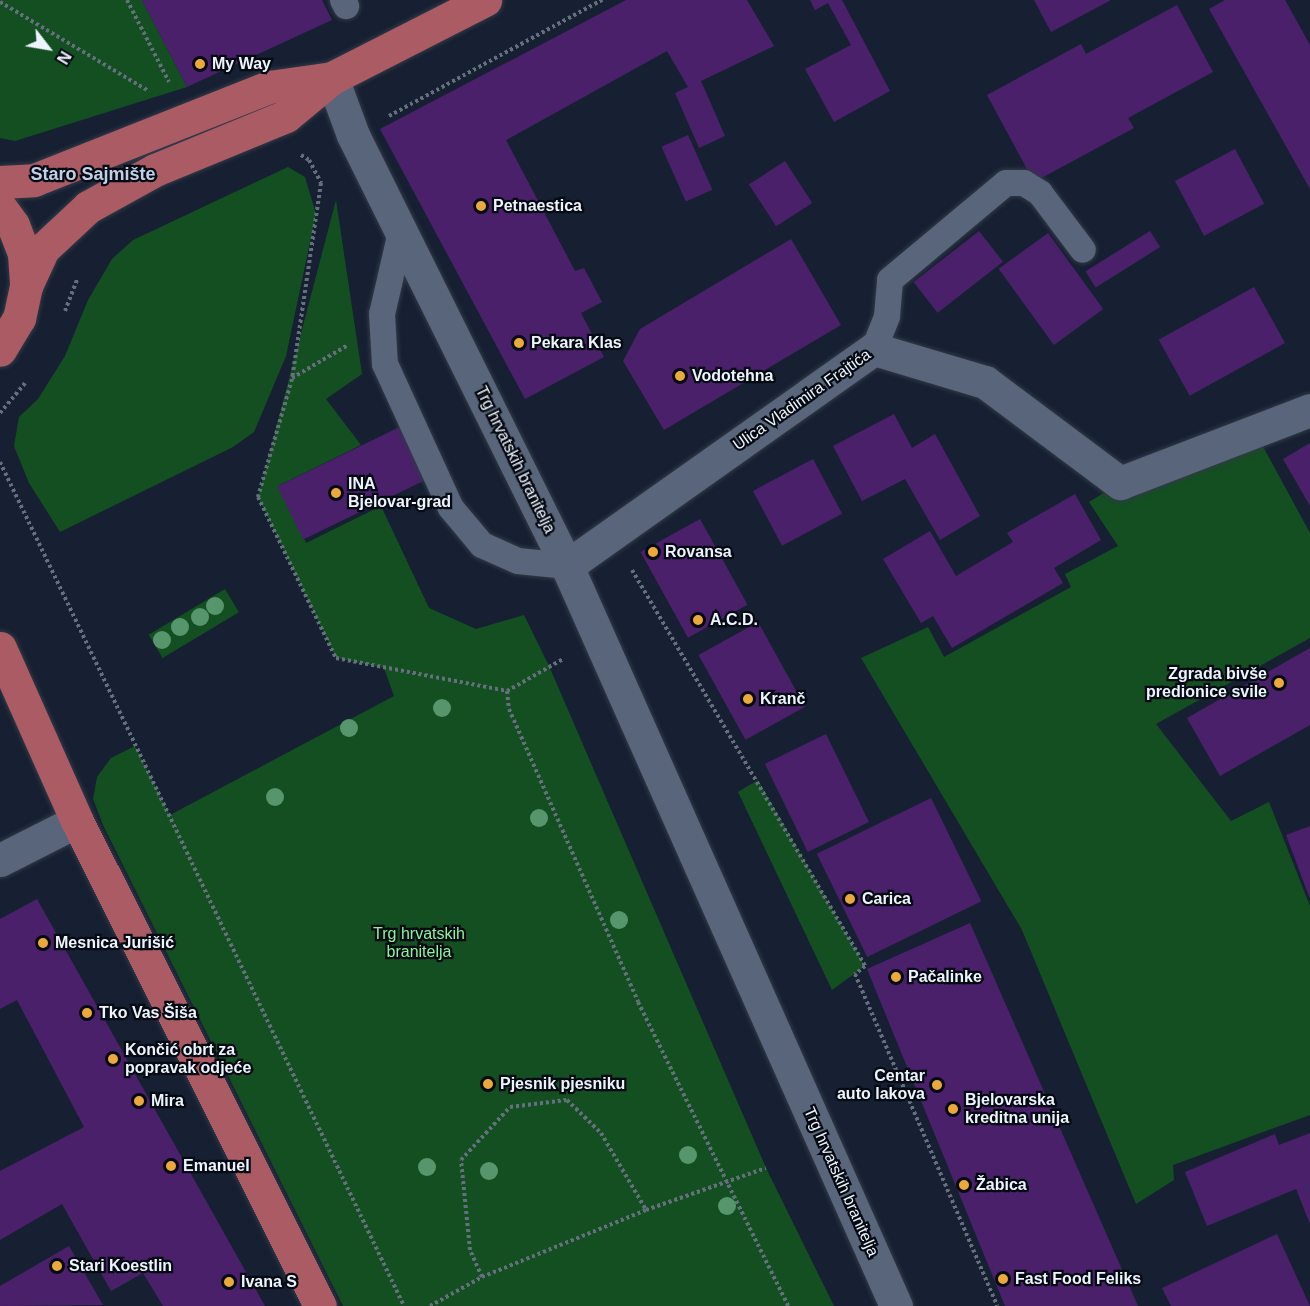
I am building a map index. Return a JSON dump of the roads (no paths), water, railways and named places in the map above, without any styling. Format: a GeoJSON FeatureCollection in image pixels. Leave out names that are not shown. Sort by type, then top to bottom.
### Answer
{"type":"FeatureCollection","features":[{"type":"Feature","properties":{"kind":"main road"},"geometry":{"type":"LineString","coordinates":[[0,350],[19,318],[26,286],[44,249],[88,207],[155,170],[286,116],[332,78],[485,0]]}},
{"type":"Feature","properties":{"kind":"main road"},"geometry":{"type":"LineString","coordinates":[[0,182],[34,180],[269,87],[332,78]]}},
{"type":"Feature","properties":{"kind":"main road"},"geometry":{"type":"LineString","coordinates":[[0,207],[13,225],[24,254],[26,286]]}},
{"type":"Feature","properties":{"kind":"main road"},"geometry":{"type":"LineString","coordinates":[[0,648],[77,821],[321,1306]]}},
{"type":"Feature","properties":{"kind":"street","name":"Trg hrvatskih branitelja"},"geometry":{"type":"LineString","coordinates":[[332,78],[353,135],[567,566],[896,1306]]}},
{"type":"Feature","properties":{"kind":"street","name":"Ulica Vladimira Frajtića"},"geometry":{"type":"LineString","coordinates":[[567,566],[874,349],[985,382],[1120,483],[1310,410]]}},
{"type":"Feature","properties":{"kind":"street"},"geometry":{"type":"LineString","coordinates":[[0,860],[77,821]]}},
{"type":"Feature","properties":{"kind":"lane"},"geometry":{"type":"LineString","coordinates":[[874,349],[887,316],[890,280],[1006,183],[1024,183],[1040,193],[1083,250]]}},
{"type":"Feature","properties":{"kind":"lane"},"geometry":{"type":"LineString","coordinates":[[401,232],[382,314],[385,363],[451,507],[482,544],[518,561],[567,566]]}},
{"type":"Feature","properties":{"kind":"place","name":"My Way"},"geometry":{"type":"Point","coordinates":[200,64]}},
{"type":"Feature","properties":{"kind":"place","name":"Petnaestica"},"geometry":{"type":"Point","coordinates":[481,206]}},
{"type":"Feature","properties":{"kind":"place","name":"Pekara Klas"},"geometry":{"type":"Point","coordinates":[519,343]}},
{"type":"Feature","properties":{"kind":"place","name":"Vodotehna"},"geometry":{"type":"Point","coordinates":[680,376]}},
{"type":"Feature","properties":{"kind":"place","name":"INA Bjelovar-grad"},"geometry":{"type":"Point","coordinates":[336,493]}},
{"type":"Feature","properties":{"kind":"place","name":"Rovansa"},"geometry":{"type":"Point","coordinates":[653,552]}},
{"type":"Feature","properties":{"kind":"place","name":"A.C.D."},"geometry":{"type":"Point","coordinates":[698,620]}},
{"type":"Feature","properties":{"kind":"place","name":"Zgrada bivše predionice svile"},"geometry":{"type":"Point","coordinates":[1279,683]}},
{"type":"Feature","properties":{"kind":"place","name":"Kranč"},"geometry":{"type":"Point","coordinates":[748,699]}},
{"type":"Feature","properties":{"kind":"place","name":"Carica"},"geometry":{"type":"Point","coordinates":[850,899]}},
{"type":"Feature","properties":{"kind":"place","name":"Mesnica Jurišić"},"geometry":{"type":"Point","coordinates":[43,943]}},
{"type":"Feature","properties":{"kind":"place","name":"Pačalinke"},"geometry":{"type":"Point","coordinates":[896,977]}},
{"type":"Feature","properties":{"kind":"place","name":"Tko Vas Šiša"},"geometry":{"type":"Point","coordinates":[87,1013]}},
{"type":"Feature","properties":{"kind":"place","name":"Končić obrt za popravak odjeće"},"geometry":{"type":"Point","coordinates":[113,1059]}},
{"type":"Feature","properties":{"kind":"place","name":"Pjesnik pjesniku"},"geometry":{"type":"Point","coordinates":[488,1084]}},
{"type":"Feature","properties":{"kind":"place","name":"Centar auto lakova"},"geometry":{"type":"Point","coordinates":[937,1085]}},
{"type":"Feature","properties":{"kind":"place","name":"Mira"},"geometry":{"type":"Point","coordinates":[139,1101]}},
{"type":"Feature","properties":{"kind":"place","name":"Bjelovarska kreditna unija"},"geometry":{"type":"Point","coordinates":[953,1109]}},
{"type":"Feature","properties":{"kind":"place","name":"Emanuel"},"geometry":{"type":"Point","coordinates":[171,1166]}},
{"type":"Feature","properties":{"kind":"place","name":"Žabica"},"geometry":{"type":"Point","coordinates":[964,1185]}},
{"type":"Feature","properties":{"kind":"place","name":"Stari Koestlin"},"geometry":{"type":"Point","coordinates":[57,1266]}},
{"type":"Feature","properties":{"kind":"place","name":"Fast Food Feliks"},"geometry":{"type":"Point","coordinates":[1003,1279]}},
{"type":"Feature","properties":{"kind":"place","name":"Ivana S"},"geometry":{"type":"Point","coordinates":[229,1282]}},
{"type":"Feature","properties":{"kind":"district","name":"Staro Sajmište"},"geometry":{"type":"Point","coordinates":[93,174]}}]}
